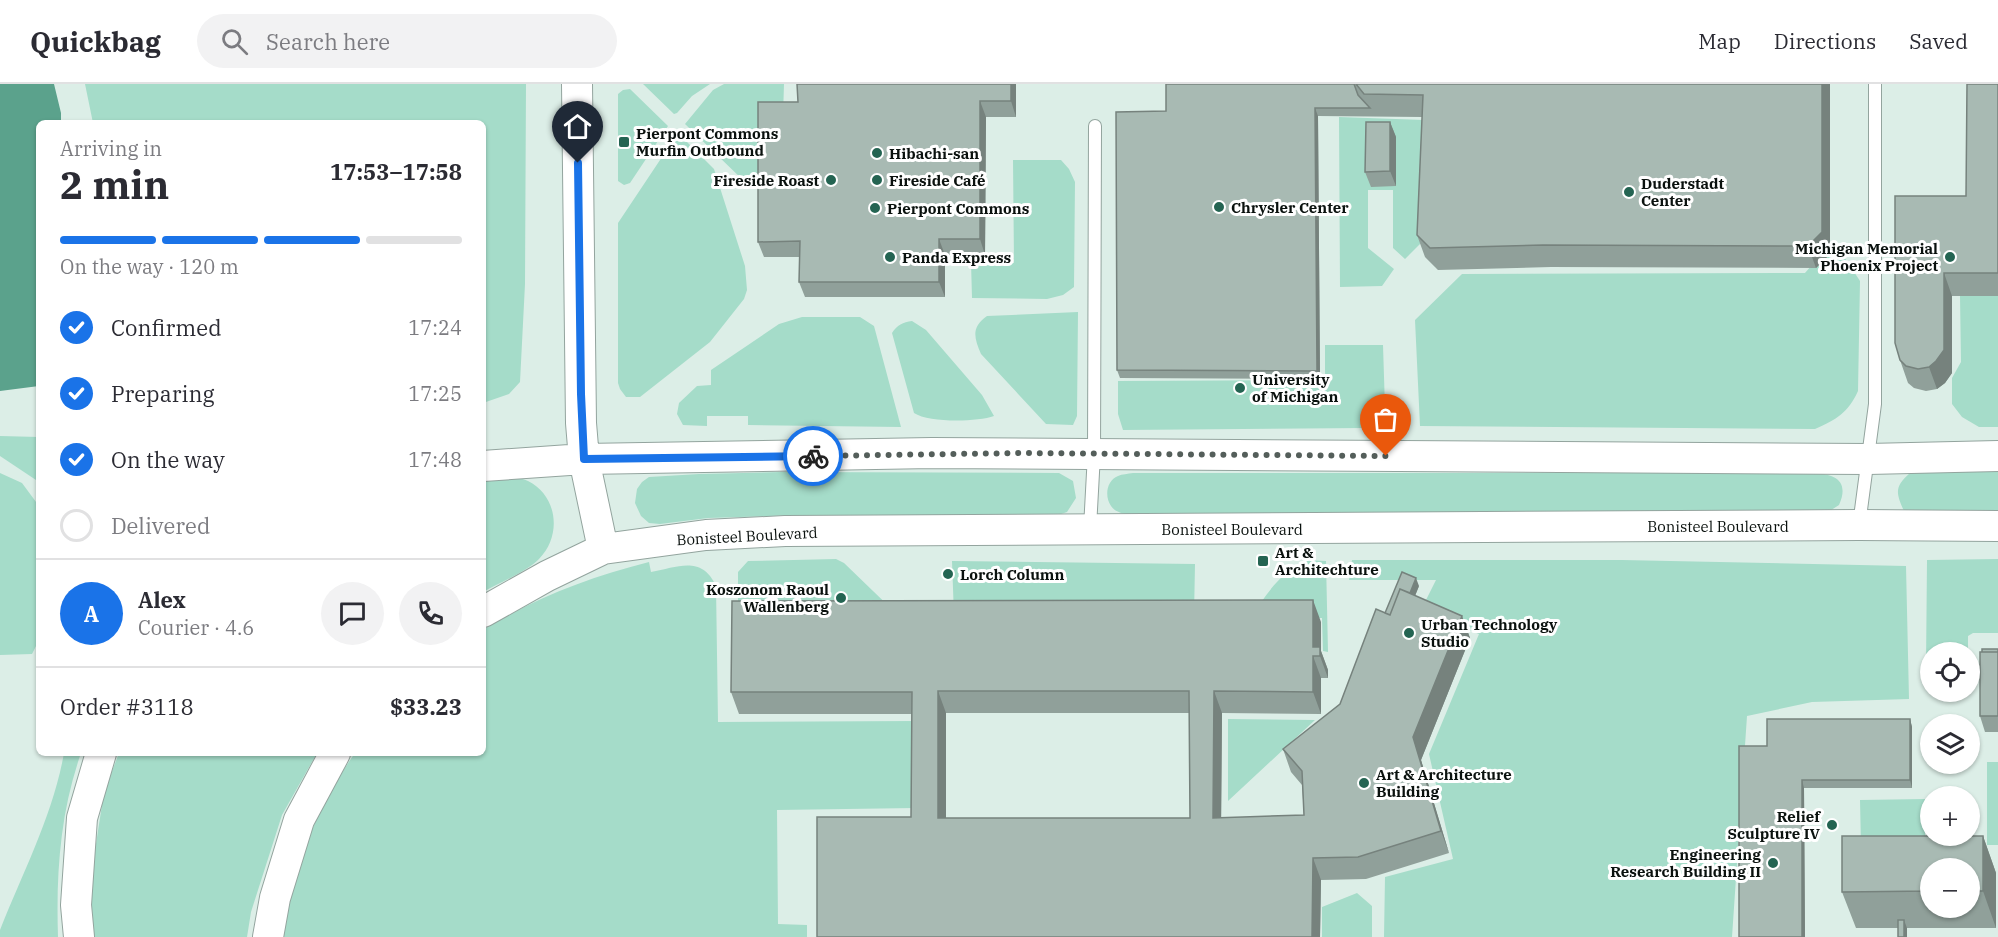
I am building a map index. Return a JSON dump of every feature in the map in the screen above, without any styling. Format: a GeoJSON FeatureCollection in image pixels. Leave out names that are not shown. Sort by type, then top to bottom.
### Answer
{"type":"FeatureCollection","features":[{"type":"Feature","properties":{"kind":"street"},"geometry":{"type":"LineString","coordinates":[[577,84],[584,459],[603,549]]}},
{"type":"Feature","properties":{"kind":"street"},"geometry":{"type":"LineString","coordinates":[[486,466],[584,459],[932,453],[1868,459],[1998,456]]}},
{"type":"Feature","properties":{"kind":"street","name":"Bonisteel Boulevard"},"geometry":{"type":"LineString","coordinates":[[486,610],[547,576],[603,549],[706,535],[774,532],[1998,526]]}},
{"type":"Feature","properties":{"kind":"street"},"geometry":{"type":"LineString","coordinates":[[79,937],[76,905],[82,818],[100,756]]}},
{"type":"Feature","properties":{"kind":"street"},"geometry":{"type":"LineString","coordinates":[[268,937],[275,898],[299,820],[333,756]]}},
{"type":"Feature","properties":{"kind":"lane"},"geometry":{"type":"LineString","coordinates":[[1859,525],[1875,404],[1875,84]]}},
{"type":"Feature","properties":{"kind":"lane"},"geometry":{"type":"LineString","coordinates":[[1090,530],[1094,454],[1095,126]]}},
{"type":"Feature","properties":{"kind":"shaded area"},"geometry":{"type":"Polygon","coordinates":[[[0,84],[54,84],[61,120],[36,120],[36,386],[0,391],[0,84]]]}},
{"type":"Feature","properties":{"kind":"shaded area"},"geometry":{"type":"Polygon","coordinates":[[[85,84],[526,84],[525,284],[520,382],[509,394],[486,402],[486,120],[92,120],[85,84]]]}},
{"type":"Feature","properties":{"kind":"shaded area"},"geometry":{"type":"Polygon","coordinates":[[[643,84],[710,84],[692,96],[674,114],[643,84]]]}},
{"type":"Feature","properties":{"kind":"shaded area"},"geometry":{"type":"Polygon","coordinates":[[[724,84],[784,84],[783,116],[772,193],[746,183],[685,124],[713,90],[724,84]]]}},
{"type":"Feature","properties":{"kind":"shaded area"},"geometry":{"type":"Polygon","coordinates":[[[630,89],[668,126],[630,183],[624,185],[618,181],[618,94],[630,89]]]}},
{"type":"Feature","properties":{"kind":"shaded area"},"geometry":{"type":"Polygon","coordinates":[[[1339,117],[1424,120],[1428,236],[1405,259],[1393,248],[1393,190],[1368,190],[1368,248],[1394,269],[1382,286],[1340,287],[1339,117]]]}},
{"type":"Feature","properties":{"kind":"shaded area"},"geometry":{"type":"Polygon","coordinates":[[[676,136],[681,136],[714,169],[745,266],[747,290],[744,299],[710,342],[640,397],[626,397],[618,383],[618,223],[676,136]]]}},
{"type":"Feature","properties":{"kind":"shaded area"},"geometry":{"type":"Polygon","coordinates":[[[1013,160],[1061,160],[1069,169],[1075,182],[1074,287],[1063,295],[1047,299],[972,298],[971,262],[1014,263],[1013,160]]]}},
{"type":"Feature","properties":{"kind":"shaded area"},"geometry":{"type":"Polygon","coordinates":[[[1839,249],[1860,281],[1858,391],[1850,405],[1841,414],[1815,429],[1420,426],[1415,320],[1462,274],[1805,273],[1825,250],[1839,249]]]}},
{"type":"Feature","properties":{"kind":"shaded area"},"geometry":{"type":"Polygon","coordinates":[[[1960,296],[1998,296],[1998,427],[1979,427],[1962,417],[1952,404],[1952,378],[1961,362],[1960,296]]]}},
{"type":"Feature","properties":{"kind":"shaded area"},"geometry":{"type":"Polygon","coordinates":[[[1078,312],[1077,416],[1073,425],[1046,424],[981,354],[976,329],[987,316],[1078,312]]]}},
{"type":"Feature","properties":{"kind":"shaded area"},"geometry":{"type":"Polygon","coordinates":[[[802,317],[860,317],[874,326],[901,427],[748,425],[748,416],[707,416],[707,426],[683,425],[677,414],[679,403],[697,386],[711,385],[711,370],[779,324],[802,317]]]}},
{"type":"Feature","properties":{"kind":"shaded area"},"geometry":{"type":"Polygon","coordinates":[[[912,321],[926,330],[982,395],[994,416],[953,420],[930,419],[914,413],[892,333],[900,324],[912,321]]]}},
{"type":"Feature","properties":{"kind":"shaded area"},"geometry":{"type":"Polygon","coordinates":[[[1325,345],[1383,345],[1385,408],[1364,428],[1123,430],[1118,414],[1118,381],[1325,380],[1325,345]]]}},
{"type":"Feature","properties":{"kind":"shaded area"},"geometry":{"type":"Polygon","coordinates":[[[0,436],[36,437],[36,480],[0,456],[0,436]]]}},
{"type":"Feature","properties":{"kind":"shaded area"},"geometry":{"type":"Polygon","coordinates":[[[781,472],[1059,473],[1073,481],[1076,498],[1067,512],[1058,515],[798,515],[708,518],[660,524],[649,523],[641,516],[635,503],[637,489],[649,477],[781,472]]]}},
{"type":"Feature","properties":{"kind":"shaded area"},"geometry":{"type":"Polygon","coordinates":[[[1998,472],[1998,514],[1904,511],[1898,495],[1901,482],[1910,473],[1998,472]]]}},
{"type":"Feature","properties":{"kind":"shaded area"},"geometry":{"type":"Polygon","coordinates":[[[0,473],[22,483],[36,502],[36,646],[32,654],[0,655],[0,473]]]}},
{"type":"Feature","properties":{"kind":"shaded area"},"geometry":{"type":"Polygon","coordinates":[[[1133,473],[1813,473],[1833,477],[1838,480],[1843,490],[1839,505],[1825,514],[1128,515],[1111,506],[1108,489],[1114,478],[1133,473]]]}},
{"type":"Feature","properties":{"kind":"shaded area"},"geometry":{"type":"Polygon","coordinates":[[[515,477],[528,481],[546,496],[551,506],[554,528],[546,550],[534,564],[486,590],[486,481],[515,477]]]}},
{"type":"Feature","properties":{"kind":"shaded area"},"geometry":{"type":"Polygon","coordinates":[[[836,559],[844,563],[902,619],[738,618],[738,572],[748,561],[836,559]]]}},
{"type":"Feature","properties":{"kind":"shaded area"},"geometry":{"type":"Polygon","coordinates":[[[1998,559],[1998,633],[1973,633],[1968,636],[1968,642],[1926,642],[1927,560],[1998,559]]]}},
{"type":"Feature","properties":{"kind":"shaded area"},"geometry":{"type":"Polygon","coordinates":[[[1306,560],[1326,561],[1328,652],[1323,651],[1322,618],[1251,618],[1281,578],[1306,560]]]}},
{"type":"Feature","properties":{"kind":"shaded area"},"geometry":{"type":"Polygon","coordinates":[[[1352,560],[1622,560],[1906,566],[1909,699],[1812,702],[1747,716],[1732,937],[1384,937],[1385,877],[1453,859],[1429,754],[1479,634],[1420,612],[1436,580],[1349,580],[1352,560]]]}},
{"type":"Feature","properties":{"kind":"shaded area"},"geometry":{"type":"Polygon","coordinates":[[[952,561],[1195,564],[1194,616],[954,616],[952,561]]]}},
{"type":"Feature","properties":{"kind":"shaded area"},"geometry":{"type":"Polygon","coordinates":[[[649,562],[651,572],[688,565],[704,570],[710,576],[716,586],[718,722],[918,721],[915,808],[777,810],[778,924],[807,925],[807,937],[280,937],[291,889],[307,841],[329,795],[353,756],[486,756],[486,628],[542,598],[605,574],[649,562]]]}},
{"type":"Feature","properties":{"kind":"shaded area"},"geometry":{"type":"Polygon","coordinates":[[[1228,719],[1315,720],[1228,801],[1228,719]]]}},
{"type":"Feature","properties":{"kind":"shaded area"},"geometry":{"type":"Polygon","coordinates":[[[63,756],[80,756],[68,798],[61,844],[58,937],[0,937],[0,930],[45,821],[63,756]]]}},
{"type":"Feature","properties":{"kind":"shaded area"},"geometry":{"type":"Polygon","coordinates":[[[118,756],[315,756],[282,815],[251,912],[247,937],[93,937],[91,876],[104,792],[118,756]]]}},
{"type":"Feature","properties":{"kind":"shaded area"},"geometry":{"type":"Polygon","coordinates":[[[1987,762],[1998,762],[1998,845],[1987,845],[1987,762]]]}},
{"type":"Feature","properties":{"kind":"shaded area"},"geometry":{"type":"Polygon","coordinates":[[[1920,799],[1920,846],[1925,846],[1861,847],[1860,800],[1920,799]]]}},
{"type":"Feature","properties":{"kind":"shaded area"},"geometry":{"type":"Polygon","coordinates":[[[1357,893],[1372,906],[1372,937],[1322,937],[1322,907],[1357,893]]]}},
{"type":"Feature","properties":{"kind":"building","name":"Pierpont Commons"},"geometry":{"type":"Polygon","coordinates":[[[797,84],[1011,84],[1011,101],[980,101],[980,239],[939,239],[939,282],[799,282],[800,241],[758,242],[758,102],[798,102],[797,84]]]}},
{"type":"Feature","properties":{"kind":"building","name":"Chrysler Center"},"geometry":{"type":"Polygon","coordinates":[[[1166,84],[1354,84],[1358,95],[1370,108],[1315,108],[1317,371],[1117,370],[1116,112],[1166,111],[1166,84]]]}},
{"type":"Feature","properties":{"kind":"building","name":"Duderstadt Center"},"geometry":{"type":"Polygon","coordinates":[[[1356,84],[1822,84],[1822,232],[1808,246],[1543,245],[1430,248],[1417,235],[1423,95],[1364,94],[1356,84]]]}},
{"type":"Feature","properties":{"kind":"building","name":"Michigan Memorial Phoenix Project"},"geometry":{"type":"Polygon","coordinates":[[[1967,84],[1998,84],[1998,273],[1944,273],[1944,350],[1929,367],[1918,369],[1906,366],[1900,360],[1895,343],[1895,196],[1966,196],[1967,84]]]}},
{"type":"Feature","properties":{"kind":"building"},"geometry":{"type":"Polygon","coordinates":[[[1366,122],[1390,122],[1390,171],[1365,172],[1366,122]]]}},
{"type":"Feature","properties":{"kind":"building"},"geometry":{"type":"Polygon","coordinates":[[[1402,572],[1416,578],[1410,593],[1400,589],[1390,615],[1385,613],[1402,572]]]}},
{"type":"Feature","properties":{"kind":"building","name":"Art & Architecture Building"},"geometry":{"type":"Polygon","coordinates":[[[1400,589],[1462,616],[1413,737],[1441,831],[1358,857],[1313,858],[1312,937],[817,937],[817,817],[911,817],[912,692],[731,692],[732,601],[1313,600],[1313,647],[1320,647],[1320,656],[1313,656],[1313,692],[1214,691],[1213,818],[1304,815],[1302,771],[1283,749],[1340,704],[1376,609],[1390,615],[1400,589]],[[938,691],[938,818],[1190,818],[1189,691],[938,691]]]}},
{"type":"Feature","properties":{"kind":"building"},"geometry":{"type":"Polygon","coordinates":[[[1982,649],[1998,649],[1998,652],[1982,652],[1982,649]]]}},
{"type":"Feature","properties":{"kind":"building"},"geometry":{"type":"Polygon","coordinates":[[[1980,652],[1998,652],[1998,716],[1980,716],[1980,652]]]}},
{"type":"Feature","properties":{"kind":"building","name":"Engineering Research Building II"},"geometry":{"type":"Polygon","coordinates":[[[1767,719],[1910,719],[1910,780],[1802,780],[1802,937],[1739,937],[1739,746],[1767,746],[1767,719]]]}},
{"type":"Feature","properties":{"kind":"building"},"geometry":{"type":"Polygon","coordinates":[[[1842,836],[1920,836],[1920,846],[1980,846],[1980,836],[1983,836],[1983,891],[1980,891],[1980,858],[1920,858],[1920,891],[1842,892],[1842,836]]]}},
{"type":"Feature","properties":{"kind":"building"},"geometry":{"type":"Polygon","coordinates":[[[1898,920],[1904,920],[1904,937],[1898,937],[1898,920]]]}},
{"type":"Feature","properties":{"kind":"way so far"},"geometry":{"type":"LineString","coordinates":[[813,456],[1024,453],[1386,456]]}},
{"type":"Feature","properties":{"kind":"place","name":"Pierpont Commons Murfin Outbound"},"geometry":{"type":"Point","coordinates":[624,142]}},
{"type":"Feature","properties":{"kind":"place","name":"Hibachi-san"},"geometry":{"type":"Point","coordinates":[877,153]}},
{"type":"Feature","properties":{"kind":"place","name":"Fireside Roast"},"geometry":{"type":"Point","coordinates":[831,180]}},
{"type":"Feature","properties":{"kind":"place","name":"Fireside Café"},"geometry":{"type":"Point","coordinates":[877,180]}},
{"type":"Feature","properties":{"kind":"place","name":"Duderstadt Center"},"geometry":{"type":"Point","coordinates":[1629,192]}},
{"type":"Feature","properties":{"kind":"place","name":"Chrysler Center"},"geometry":{"type":"Point","coordinates":[1219,207]}},
{"type":"Feature","properties":{"kind":"place","name":"Pierpont Commons"},"geometry":{"type":"Point","coordinates":[875,208]}},
{"type":"Feature","properties":{"kind":"place","name":"Panda Express"},"geometry":{"type":"Point","coordinates":[890,257]}},
{"type":"Feature","properties":{"kind":"place","name":"Michigan Memorial Phoenix Project"},"geometry":{"type":"Point","coordinates":[1950,257]}},
{"type":"Feature","properties":{"kind":"place","name":"University of Michigan"},"geometry":{"type":"Point","coordinates":[1240,388]}},
{"type":"Feature","properties":{"kind":"place","name":"Art & Architechture"},"geometry":{"type":"Point","coordinates":[1263,561]}},
{"type":"Feature","properties":{"kind":"place","name":"Lorch Column"},"geometry":{"type":"Point","coordinates":[948,574]}},
{"type":"Feature","properties":{"kind":"place","name":"Koszonom Raoul Wallenberg"},"geometry":{"type":"Point","coordinates":[841,598]}},
{"type":"Feature","properties":{"kind":"place","name":"Urban Technology Studio"},"geometry":{"type":"Point","coordinates":[1409,633]}},
{"type":"Feature","properties":{"kind":"place","name":"Art & Architecture Building"},"geometry":{"type":"Point","coordinates":[1364,783]}},
{"type":"Feature","properties":{"kind":"place","name":"Relief Sculpture IV"},"geometry":{"type":"Point","coordinates":[1832,825]}},
{"type":"Feature","properties":{"kind":"place","name":"Engineering Research Building II"},"geometry":{"type":"Point","coordinates":[1773,863]}},
{"type":"Feature","properties":{"kind":"route"},"geometry":{"type":"LineString","coordinates":[[578,163],[581,423],[584,459],[813,456]]}}]}
